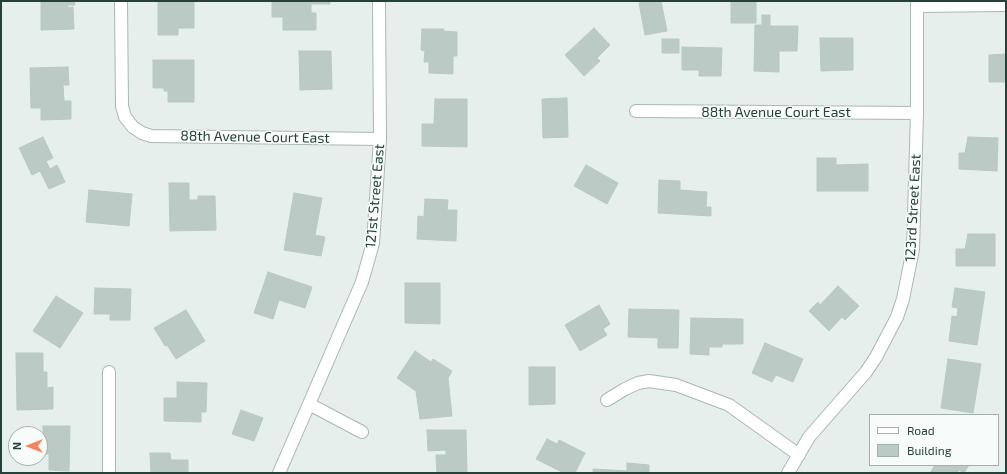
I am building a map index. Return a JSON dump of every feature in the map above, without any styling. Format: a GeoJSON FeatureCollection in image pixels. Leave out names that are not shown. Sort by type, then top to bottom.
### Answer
{"type":"FeatureCollection","features":[{"type":"Feature","properties":{"kind":"street","name":"88th Avenue Court East"},"geometry":{"type":"LineString","coordinates":[[121,1],[122,106],[125,117],[133,127],[151,136],[380,139]]}},
{"type":"Feature","properties":{"kind":"street","name":"121st Street East"},"geometry":{"type":"LineString","coordinates":[[280,473],[362,282],[373,243],[380,139],[379,1]]}},
{"type":"Feature","properties":{"kind":"street"},"geometry":{"type":"LineString","coordinates":[[917,3],[1006,5]]}},
{"type":"Feature","properties":{"kind":"street","name":"123rd Street East"},"geometry":{"type":"LineString","coordinates":[[788,473],[809,437],[866,372],[887,339],[897,317],[909,273],[913,249],[917,113],[917,3]]}},
{"type":"Feature","properties":{"kind":"street","name":"88th Avenue Court East"},"geometry":{"type":"LineString","coordinates":[[636,111],[917,113]]}},
{"type":"Feature","properties":{"kind":"street"},"geometry":{"type":"LineString","coordinates":[[109,372],[109,473]]}},
{"type":"Feature","properties":{"kind":"street"},"geometry":{"type":"LineString","coordinates":[[607,400],[638,383],[649,381],[676,385],[729,405],[799,455]]}},
{"type":"Feature","properties":{"kind":"street"},"geometry":{"type":"LineString","coordinates":[[309,404],[362,432]]}},
{"type":"Feature","properties":{"kind":"building"},"geometry":{"type":"Polygon","coordinates":[[[41,1],[74,1],[75,5],[68,5],[68,8],[73,7],[74,29],[41,30],[41,1]]]}},
{"type":"Feature","properties":{"kind":"building"},"geometry":{"type":"Polygon","coordinates":[[[158,1],[194,1],[194,28],[178,28],[178,35],[158,35],[158,1]]]}},
{"type":"Feature","properties":{"kind":"building"},"geometry":{"type":"Polygon","coordinates":[[[272,1],[330,1],[330,4],[311,4],[311,13],[316,13],[316,30],[283,30],[283,17],[272,17],[272,1]]]}},
{"type":"Feature","properties":{"kind":"building"},"geometry":{"type":"Polygon","coordinates":[[[661,1],[667,31],[645,35],[639,3],[661,1]]]}},
{"type":"Feature","properties":{"kind":"building"},"geometry":{"type":"Polygon","coordinates":[[[731,1],[756,1],[756,23],[731,23],[731,1]]]}},
{"type":"Feature","properties":{"kind":"building"},"geometry":{"type":"Polygon","coordinates":[[[762,15],[770,15],[770,26],[798,26],[797,51],[779,51],[779,72],[754,71],[755,25],[762,25],[762,15]]]}},
{"type":"Feature","properties":{"kind":"building"},"geometry":{"type":"Polygon","coordinates":[[[594,28],[610,45],[597,58],[600,61],[584,76],[565,55],[594,28]]]}},
{"type":"Feature","properties":{"kind":"building"},"geometry":{"type":"Polygon","coordinates":[[[422,29],[444,29],[443,31],[457,32],[457,56],[453,56],[453,74],[429,73],[429,62],[424,62],[425,51],[421,50],[422,29]]]}},
{"type":"Feature","properties":{"kind":"building"},"geometry":{"type":"Polygon","coordinates":[[[820,38],[853,38],[853,70],[821,71],[820,38]]]}},
{"type":"Feature","properties":{"kind":"building"},"geometry":{"type":"Polygon","coordinates":[[[662,39],[679,39],[679,53],[662,53],[662,39]]]}},
{"type":"Feature","properties":{"kind":"building"},"geometry":{"type":"Polygon","coordinates":[[[682,47],[722,48],[721,76],[699,76],[699,70],[682,70],[682,47]]]}},
{"type":"Feature","properties":{"kind":"building"},"geometry":{"type":"Polygon","coordinates":[[[299,51],[331,51],[332,89],[300,90],[299,51]]]}},
{"type":"Feature","properties":{"kind":"building"},"geometry":{"type":"Polygon","coordinates":[[[1006,54],[1006,82],[989,82],[989,55],[1006,54]]]}},
{"type":"Feature","properties":{"kind":"building"},"geometry":{"type":"Polygon","coordinates":[[[153,60],[194,60],[194,102],[168,102],[168,91],[164,91],[164,88],[153,88],[153,60]]]}},
{"type":"Feature","properties":{"kind":"building"},"geometry":{"type":"Polygon","coordinates":[[[68,67],[69,85],[63,85],[64,101],[71,101],[71,119],[41,120],[41,108],[31,108],[30,68],[68,67]]]}},
{"type":"Feature","properties":{"kind":"building"},"geometry":{"type":"Polygon","coordinates":[[[567,98],[568,137],[543,138],[542,99],[567,98]]]}},
{"type":"Feature","properties":{"kind":"building"},"geometry":{"type":"Polygon","coordinates":[[[435,99],[467,99],[467,147],[422,146],[422,124],[434,124],[435,99]]]}},
{"type":"Feature","properties":{"kind":"building"},"geometry":{"type":"Polygon","coordinates":[[[43,137],[53,158],[46,161],[50,169],[57,165],[65,182],[49,189],[40,171],[32,175],[19,148],[43,137]]]}},
{"type":"Feature","properties":{"kind":"building"},"geometry":{"type":"Polygon","coordinates":[[[968,137],[998,138],[997,171],[959,169],[959,153],[965,153],[968,137]]]}},
{"type":"Feature","properties":{"kind":"building"},"geometry":{"type":"Polygon","coordinates":[[[817,158],[836,158],[836,165],[868,164],[868,191],[817,191],[817,158]]]}},
{"type":"Feature","properties":{"kind":"building"},"geometry":{"type":"Polygon","coordinates":[[[586,165],[618,183],[607,204],[574,186],[586,165]]]}},
{"type":"Feature","properties":{"kind":"building"},"geometry":{"type":"Polygon","coordinates":[[[659,180],[680,181],[680,190],[707,192],[706,207],[711,207],[711,216],[658,213],[659,180]]]}},
{"type":"Feature","properties":{"kind":"building"},"geometry":{"type":"Polygon","coordinates":[[[169,183],[189,183],[189,200],[198,200],[198,196],[215,196],[216,230],[170,231],[169,183]]]}},
{"type":"Feature","properties":{"kind":"building"},"geometry":{"type":"Polygon","coordinates":[[[89,190],[132,194],[129,226],[86,222],[89,190]]]}},
{"type":"Feature","properties":{"kind":"building"},"geometry":{"type":"Polygon","coordinates":[[[294,193],[322,198],[315,235],[325,237],[321,256],[284,250],[294,193]]]}},
{"type":"Feature","properties":{"kind":"building"},"geometry":{"type":"Polygon","coordinates":[[[425,199],[448,200],[447,210],[457,210],[456,241],[417,239],[418,216],[424,217],[425,199]]]}},
{"type":"Feature","properties":{"kind":"building"},"geometry":{"type":"Polygon","coordinates":[[[968,234],[995,234],[995,266],[956,266],[956,249],[965,249],[968,234]]]}},
{"type":"Feature","properties":{"kind":"building"},"geometry":{"type":"Polygon","coordinates":[[[268,272],[312,287],[305,308],[279,300],[273,319],[254,313],[268,272]]]}},
{"type":"Feature","properties":{"kind":"building"},"geometry":{"type":"Polygon","coordinates":[[[405,283],[440,283],[440,324],[405,323],[405,283]]]}},
{"type":"Feature","properties":{"kind":"building"},"geometry":{"type":"Polygon","coordinates":[[[838,286],[859,306],[845,320],[842,317],[829,331],[809,311],[818,302],[820,305],[838,286]]]}},
{"type":"Feature","properties":{"kind":"building"},"geometry":{"type":"Polygon","coordinates":[[[95,288],[131,289],[130,320],[110,320],[110,314],[94,314],[95,288]]]}},
{"type":"Feature","properties":{"kind":"building"},"geometry":{"type":"Polygon","coordinates":[[[955,288],[985,292],[977,345],[949,341],[952,316],[957,317],[958,308],[952,307],[955,288]]]}},
{"type":"Feature","properties":{"kind":"building"},"geometry":{"type":"Polygon","coordinates":[[[56,296],[83,313],[60,348],[33,331],[56,296]]]}},
{"type":"Feature","properties":{"kind":"building"},"geometry":{"type":"Polygon","coordinates":[[[599,305],[610,324],[603,329],[607,335],[580,351],[565,325],[599,305]]]}},
{"type":"Feature","properties":{"kind":"building"},"geometry":{"type":"Polygon","coordinates":[[[629,309],[679,310],[678,348],[658,348],[658,338],[628,337],[629,309]]]}},
{"type":"Feature","properties":{"kind":"building"},"geometry":{"type":"Polygon","coordinates":[[[186,310],[205,341],[176,359],[167,345],[165,346],[154,328],[186,310]]]}},
{"type":"Feature","properties":{"kind":"building"},"geometry":{"type":"Polygon","coordinates":[[[691,318],[743,319],[743,344],[722,344],[722,347],[709,347],[709,355],[690,354],[691,318]]]}},
{"type":"Feature","properties":{"kind":"building"},"geometry":{"type":"Polygon","coordinates":[[[765,343],[803,359],[793,382],[776,375],[772,382],[752,373],[765,343]]]}},
{"type":"Feature","properties":{"kind":"building"},"geometry":{"type":"Polygon","coordinates":[[[415,351],[431,362],[433,359],[452,371],[448,378],[452,416],[420,419],[416,391],[397,378],[415,351]]]}},
{"type":"Feature","properties":{"kind":"building"},"geometry":{"type":"Polygon","coordinates":[[[16,353],[43,353],[43,372],[47,372],[47,388],[53,387],[53,409],[17,410],[16,353]]]}},
{"type":"Feature","properties":{"kind":"building"},"geometry":{"type":"Polygon","coordinates":[[[948,359],[981,364],[973,413],[941,408],[948,359]]]}},
{"type":"Feature","properties":{"kind":"building"},"geometry":{"type":"Polygon","coordinates":[[[529,367],[555,367],[555,404],[529,405],[529,367]]]}},
{"type":"Feature","properties":{"kind":"building"},"geometry":{"type":"Polygon","coordinates":[[[177,382],[207,383],[206,412],[201,412],[201,422],[164,421],[164,398],[177,398],[177,382]]]}},
{"type":"Feature","properties":{"kind":"building"},"geometry":{"type":"Polygon","coordinates":[[[241,410],[263,418],[254,441],[232,434],[241,410]]]}},
{"type":"Feature","properties":{"kind":"building"},"geometry":{"type":"Polygon","coordinates":[[[48,426],[70,426],[69,471],[49,470],[48,426]]]}},
{"type":"Feature","properties":{"kind":"building"},"geometry":{"type":"Polygon","coordinates":[[[427,430],[466,430],[467,473],[437,473],[436,455],[446,455],[446,450],[428,451],[427,430]]]}},
{"type":"Feature","properties":{"kind":"building"},"geometry":{"type":"Polygon","coordinates":[[[547,439],[557,444],[559,440],[585,453],[575,473],[564,473],[536,459],[547,439]]]}},
{"type":"Feature","properties":{"kind":"building"},"geometry":{"type":"Polygon","coordinates":[[[150,453],[170,453],[171,460],[188,460],[188,473],[151,473],[150,453]]]}},
{"type":"Feature","properties":{"kind":"building"},"geometry":{"type":"Polygon","coordinates":[[[627,463],[649,465],[649,473],[593,473],[593,469],[627,471],[627,463]]]}},
{"type":"Feature","properties":{"kind":"building"},"geometry":{"type":"Polygon","coordinates":[[[934,466],[968,466],[964,473],[959,470],[957,473],[930,473],[934,466]]]}}]}
